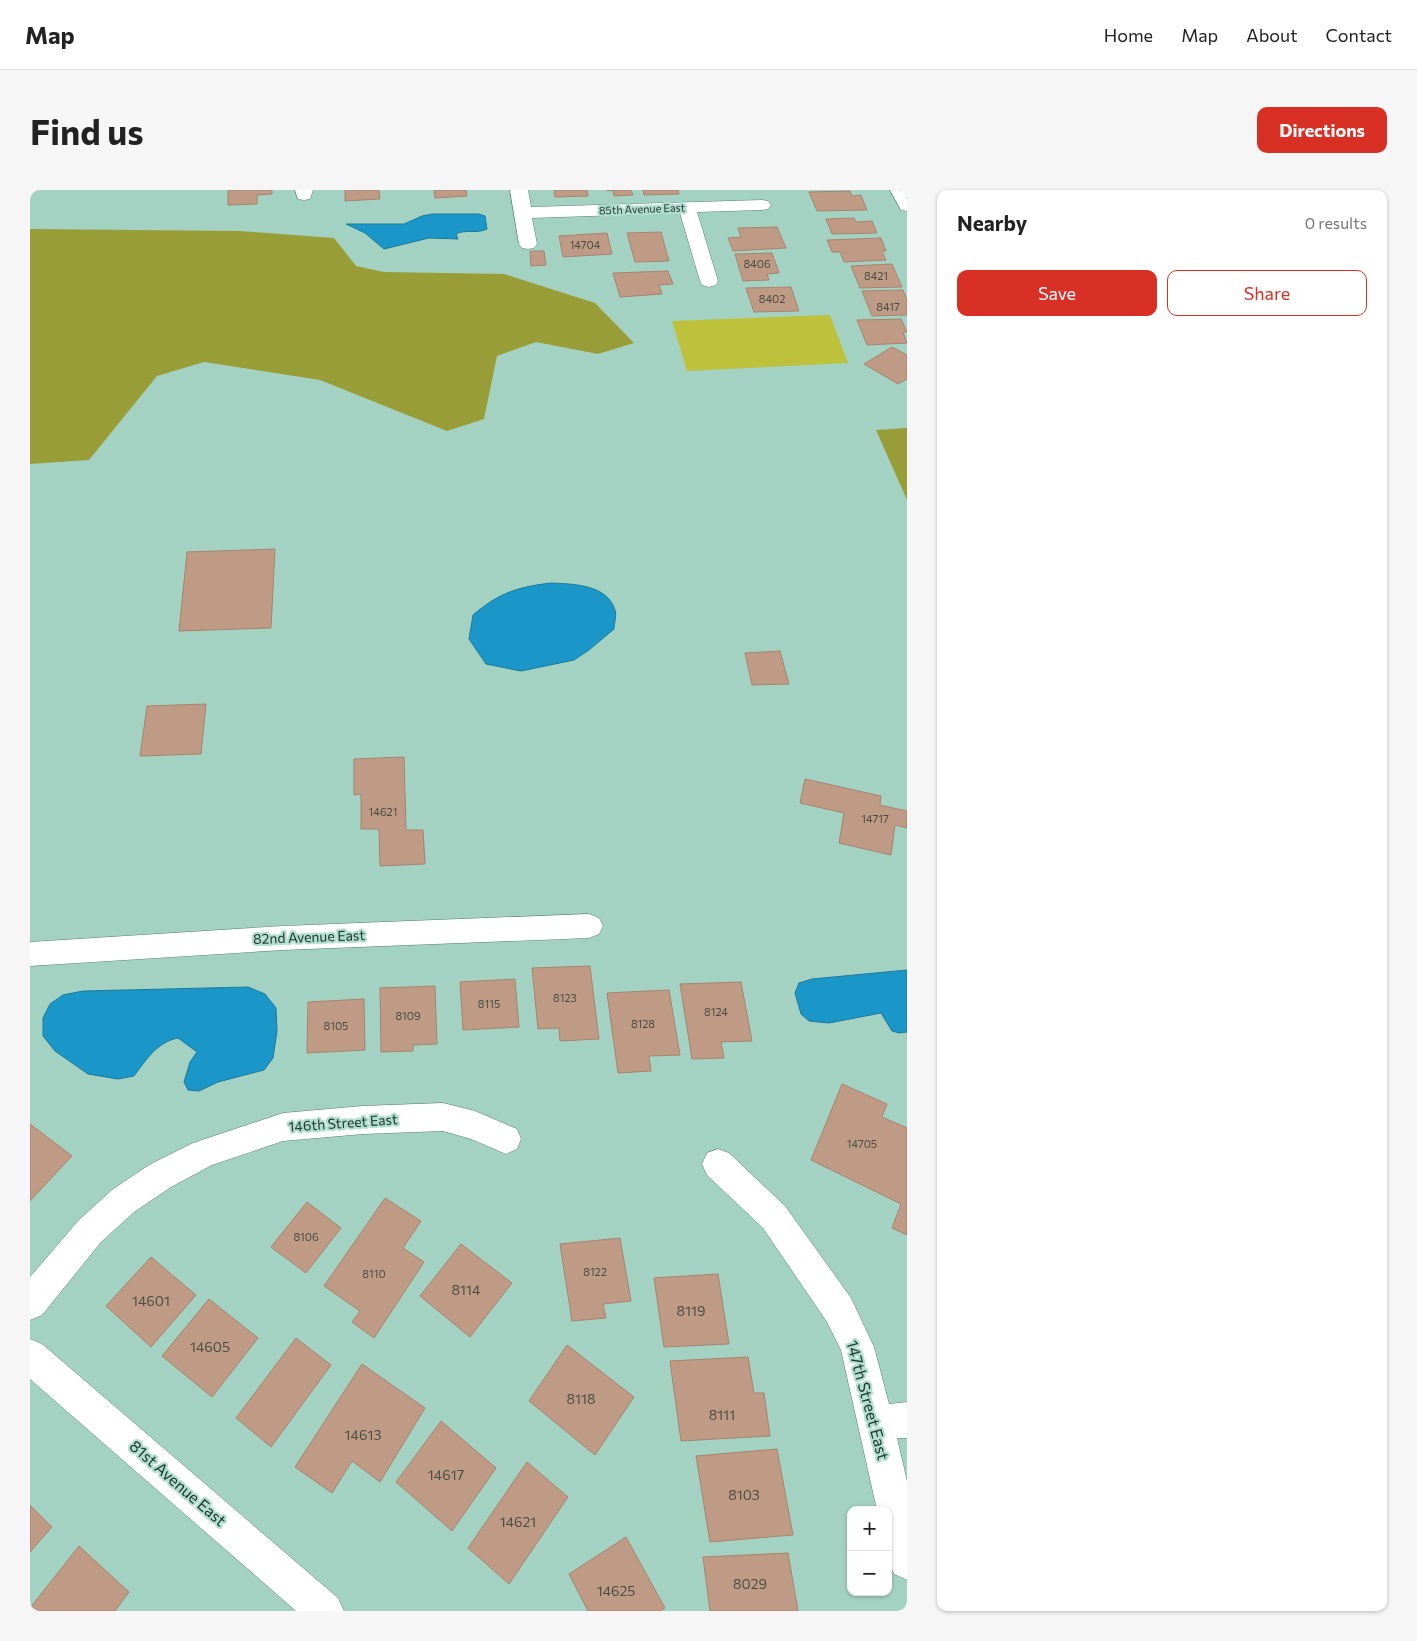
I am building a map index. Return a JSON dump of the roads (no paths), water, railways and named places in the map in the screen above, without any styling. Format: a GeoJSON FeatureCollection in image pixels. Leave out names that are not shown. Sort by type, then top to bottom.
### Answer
{"type":"FeatureCollection","features":[{"type":"Feature","properties":{"kind":"street"},"geometry":{"type":"LineString","coordinates":[[519,190],[528,244]]}},
{"type":"Feature","properties":{"kind":"street"},"geometry":{"type":"LineString","coordinates":[[900,190],[907,206]]}},
{"type":"Feature","properties":{"kind":"street","name":"85th Avenue East"},"geometry":{"type":"LineString","coordinates":[[522,213],[762,205]]}},
{"type":"Feature","properties":{"kind":"street"},"geometry":{"type":"LineString","coordinates":[[687,207],[709,281]]}},
{"type":"Feature","properties":{"kind":"street","name":"82nd Avenue East"},"geometry":{"type":"LineString","coordinates":[[30,954],[284,938],[589,926]]}},
{"type":"Feature","properties":{"kind":"street","name":"146th Street East"},"geometry":{"type":"LineString","coordinates":[[30,1303],[90,1231],[123,1201],[160,1176],[204,1153],[283,1127],[363,1120],[443,1117],[475,1125],[506,1139]]}},
{"type":"Feature","properties":{"kind":"street","name":"147th Street East"},"geometry":{"type":"LineString","coordinates":[[718,1164],[774,1217],[839,1310],[857,1347],[892,1421],[907,1561]]}},
{"type":"Feature","properties":{"kind":"street","name":"81st Avenue East"},"geometry":{"type":"LineString","coordinates":[[30,1356],[325,1611]]}},
{"type":"Feature","properties":{"kind":"water"},"geometry":{"type":"Polygon","coordinates":[[[432,214],[479,214],[485,216],[487,229],[456,234],[458,239],[429,238],[384,249],[365,233],[346,224],[404,224],[432,214]]]}},
{"type":"Feature","properties":{"kind":"water"},"geometry":{"type":"Polygon","coordinates":[[[551,583],[588,587],[605,595],[611,601],[615,610],[614,629],[574,660],[521,671],[486,664],[469,639],[473,615],[491,601],[509,592],[551,583]]]}},
{"type":"Feature","properties":{"kind":"water"},"geometry":{"type":"Polygon","coordinates":[[[907,970],[907,1032],[899,1033],[892,1031],[881,1013],[829,1023],[809,1021],[801,1014],[795,993],[799,983],[812,979],[907,970]]]}},
{"type":"Feature","properties":{"kind":"water"},"geometry":{"type":"Polygon","coordinates":[[[248,987],[265,994],[276,1008],[277,1031],[273,1058],[264,1070],[218,1082],[199,1091],[188,1090],[184,1082],[190,1062],[197,1052],[178,1038],[164,1043],[158,1048],[134,1076],[118,1079],[88,1074],[55,1051],[43,1036],[43,1018],[50,1004],[63,995],[83,991],[248,987]]]}}]}
